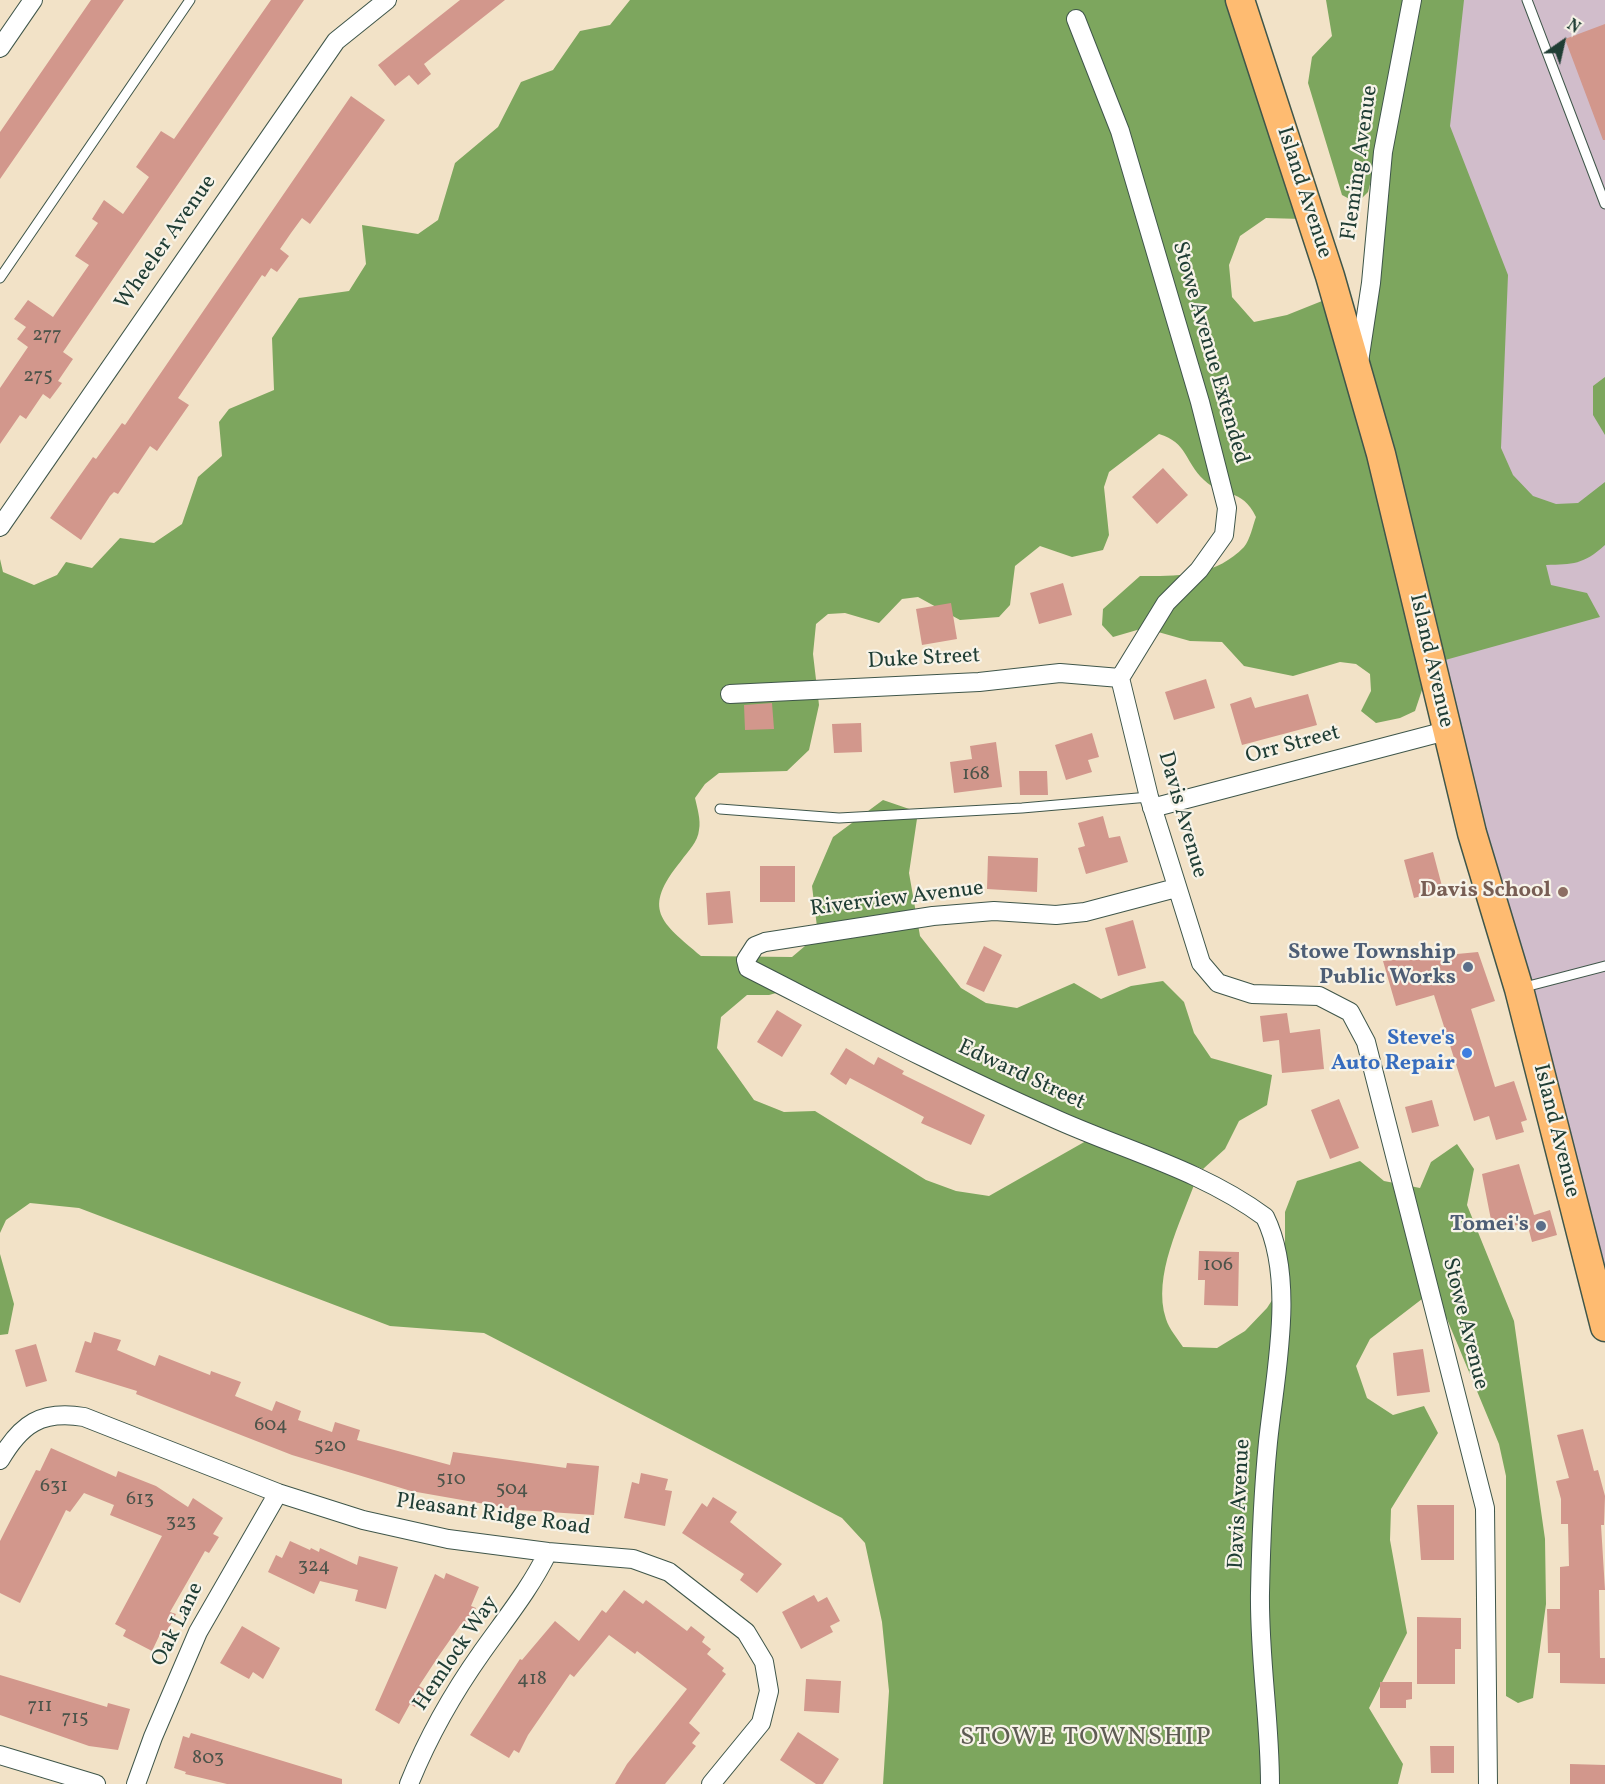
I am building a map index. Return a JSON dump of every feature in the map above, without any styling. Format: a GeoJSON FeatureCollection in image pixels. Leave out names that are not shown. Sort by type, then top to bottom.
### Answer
{"type":"FeatureCollection","features":[{"type":"Feature","properties":{"kind":"main road","name":"Island Avenue"},"geometry":{"type":"LineString","coordinates":[[1240,0],[1330,276],[1381,454],[1472,833],[1519,989],[1605,1327]]}},
{"type":"Feature","properties":{"kind":"street"},"geometry":{"type":"LineString","coordinates":[[0,48],[33,0]]}},
{"type":"Feature","properties":{"kind":"street","name":"Wheeler Avenue"},"geometry":{"type":"LineString","coordinates":[[0,527],[336,40],[387,0]]}},
{"type":"Feature","properties":{"kind":"street","name":"Fleming Avenue"},"geometry":{"type":"LineString","coordinates":[[1357,370],[1371,283],[1383,152],[1412,0]]}},
{"type":"Feature","properties":{"kind":"street","name":"Stowe Avenue Extended"},"geometry":{"type":"LineString","coordinates":[[1076,19],[1120,131],[1200,402],[1227,508],[1224,535],[1199,570],[1166,603],[1120,678]]}},
{"type":"Feature","properties":{"kind":"street","name":"Duke Street"},"geometry":{"type":"LineString","coordinates":[[730,694],[979,682],[1060,673],[1120,678]]}},
{"type":"Feature","properties":{"kind":"street","name":"Davis Avenue"},"geometry":{"type":"LineString","coordinates":[[1120,678],[1151,803],[1201,963]]}},
{"type":"Feature","properties":{"kind":"street","name":"Orr Street"},"geometry":{"type":"LineString","coordinates":[[1151,803],[1446,731]]}},
{"type":"Feature","properties":{"kind":"street","name":"Riverview Avenue"},"geometry":{"type":"LineString","coordinates":[[748,968],[746,960],[749,951],[765,942],[933,916],[994,911],[1056,915],[1085,912],[1176,888]]}},
{"type":"Feature","properties":{"kind":"street","name":"Stowe Avenue"},"geometry":{"type":"LineString","coordinates":[[1201,963],[1218,983],[1252,994],[1319,996],[1350,1011],[1366,1042],[1485,1508],[1488,1784]]}},
{"type":"Feature","properties":{"kind":"street","name":"Edward Street"},"geometry":{"type":"LineString","coordinates":[[748,968],[992,1091],[1068,1125],[1205,1178],[1265,1217],[1270,1227]]}},
{"type":"Feature","properties":{"kind":"street","name":"Davis Avenue"},"geometry":{"type":"LineString","coordinates":[[1270,1227],[1278,1261],[1281,1307],[1268,1445],[1260,1592],[1261,1655],[1270,1742],[1270,1784]]}},
{"type":"Feature","properties":{"kind":"street","name":"Pleasant Ridge Road"},"geometry":{"type":"LineString","coordinates":[[0,1460],[19,1432],[29,1425],[54,1414],[84,1417],[279,1493],[384,1525],[448,1539],[548,1552],[633,1559],[669,1572],[746,1632],[764,1662],[769,1691],[761,1723],[711,1784]]}},
{"type":"Feature","properties":{"kind":"street","name":"Oak Lane"},"geometry":{"type":"LineString","coordinates":[[136,1784],[198,1632],[279,1493]]}},
{"type":"Feature","properties":{"kind":"street","name":"Hemlock Way"},"geometry":{"type":"LineString","coordinates":[[409,1784],[421,1754],[476,1661],[535,1579],[548,1552]]}},
{"type":"Feature","properties":{"kind":"street"},"geometry":{"type":"LineString","coordinates":[[0,1755],[96,1784]]}},
{"type":"Feature","properties":{"kind":"lane"},"geometry":{"type":"LineString","coordinates":[[0,278],[190,0]]}},
{"type":"Feature","properties":{"kind":"lane"},"geometry":{"type":"LineString","coordinates":[[1527,0],[1605,204]]}},
{"type":"Feature","properties":{"kind":"lane"},"geometry":{"type":"LineString","coordinates":[[720,809],[839,818],[1151,803]]}},
{"type":"Feature","properties":{"kind":"lane"},"geometry":{"type":"LineString","coordinates":[[1519,989],[1605,966]]}},
{"type":"Feature","properties":{"kind":"shaded area"},"geometry":{"type":"Polygon","coordinates":[[[1412,0],[1605,0],[1605,1327],[1519,989],[1365,323],[1412,0]]]}},
{"type":"Feature","properties":{"kind":"green space"},"geometry":{"type":"Polygon","coordinates":[[[630,0],[1231,0],[1302,219],[1266,218],[1240,236],[1229,265],[1232,297],[1254,322],[1287,315],[1327,299],[1425,681],[1415,711],[1400,718],[1376,723],[1361,711],[1371,691],[1370,674],[1356,664],[1340,662],[1293,676],[1244,666],[1222,642],[1190,641],[1144,628],[1113,637],[1102,625],[1103,609],[1140,576],[1182,575],[1221,564],[1244,547],[1250,537],[1256,517],[1244,501],[1211,486],[1198,473],[1175,442],[1159,434],[1109,472],[1104,487],[1109,535],[1103,550],[1072,557],[1040,546],[1015,566],[1010,605],[999,617],[960,620],[918,597],[902,599],[879,623],[845,613],[828,614],[816,624],[813,654],[819,705],[809,750],[787,771],[719,773],[705,784],[695,798],[700,822],[697,838],[669,878],[659,904],[661,914],[675,934],[701,956],[792,957],[818,935],[812,886],[833,837],[883,800],[918,812],[909,873],[920,936],[961,988],[986,1003],[1017,1008],[1074,983],[1101,999],[1131,986],[1163,981],[1184,1002],[1194,1033],[1211,1058],[1272,1075],[1267,1105],[1239,1121],[1225,1149],[1203,1169],[1014,1094],[801,986],[769,995],[747,995],[721,1017],[717,1048],[754,1100],[784,1112],[815,1111],[926,1180],[956,1191],[989,1196],[1086,1141],[1195,1182],[1170,1249],[1163,1285],[1166,1319],[1183,1347],[1217,1348],[1245,1331],[1267,1308],[1285,1280],[1285,1212],[1297,1181],[1360,1161],[1384,1181],[1420,1188],[1431,1162],[1457,1144],[1474,1169],[1467,1205],[1514,1321],[1545,1539],[1546,1604],[1533,1698],[1518,1703],[1506,1696],[1506,1476],[1499,1444],[1447,1319],[1422,1299],[1370,1339],[1356,1366],[1367,1398],[1393,1415],[1424,1406],[1438,1433],[1391,1509],[1390,1540],[1407,1633],[1369,1708],[1403,1764],[1398,1784],[883,1784],[889,1691],[882,1622],[865,1543],[842,1518],[484,1333],[390,1326],[79,1208],[30,1203],[6,1220],[0,1233],[0,559],[3,572],[34,585],[57,575],[66,562],[92,568],[120,538],[154,543],[182,524],[198,477],[222,456],[219,422],[229,409],[274,390],[272,338],[299,298],[349,291],[366,264],[362,225],[418,234],[438,220],[455,163],[498,127],[521,82],[553,70],[580,31],[610,25],[630,0]]]}},
{"type":"Feature","properties":{"kind":"green space"},"geometry":{"type":"Polygon","coordinates":[[[1326,0],[1405,0],[1380,145],[1368,192],[1357,203],[1342,195],[1308,83],[1312,57],[1332,36],[1326,0]]]}},
{"type":"Feature","properties":{"kind":"green space"},"geometry":{"type":"Polygon","coordinates":[[[1415,0],[1464,0],[1450,126],[1508,275],[1501,448],[1513,475],[1533,496],[1556,504],[1578,503],[1605,482],[1605,545],[1584,560],[1546,565],[1551,585],[1587,593],[1600,617],[1438,662],[1365,364],[1379,216],[1415,0]]]}},
{"type":"Feature","properties":{"kind":"green space"},"geometry":{"type":"Polygon","coordinates":[[[1605,377],[1605,435],[1593,415],[1593,386],[1605,377]]]}},
{"type":"Feature","properties":{"kind":"green space"},"geometry":{"type":"Polygon","coordinates":[[[0,1254],[14,1304],[8,1334],[0,1335],[0,1254]]]}},
{"type":"Feature","properties":{"kind":"building"},"geometry":{"type":"Polygon","coordinates":[[[91,0],[124,0],[0,179],[0,132],[91,0]]]}},
{"type":"Feature","properties":{"kind":"building"},"geometry":{"type":"Polygon","coordinates":[[[271,0],[304,0],[63,352],[73,359],[58,381],[62,383],[50,399],[43,394],[26,419],[20,415],[0,444],[0,388],[28,347],[17,339],[26,327],[14,319],[28,300],[53,317],[89,265],[75,256],[98,223],[92,219],[104,200],[123,214],[149,177],[136,167],[161,131],[174,139],[271,0]]]}},
{"type":"Feature","properties":{"kind":"building"},"geometry":{"type":"Polygon","coordinates":[[[460,0],[505,0],[424,64],[431,74],[418,85],[409,75],[395,86],[378,65],[460,0]]]}},
{"type":"Feature","properties":{"kind":"building"},"geometry":{"type":"Polygon","coordinates":[[[1605,24],[1605,140],[1603,140],[1565,39],[1605,24]]]}},
{"type":"Feature","properties":{"kind":"building"},"geometry":{"type":"Polygon","coordinates":[[[351,96],[385,120],[310,224],[302,218],[291,233],[280,249],[289,256],[277,272],[271,268],[265,277],[262,275],[178,398],[189,405],[157,451],[150,446],[118,494],[114,492],[110,496],[81,540],[50,518],[93,457],[96,459],[122,423],[125,425],[351,96]]]}},
{"type":"Feature","properties":{"kind":"building"},"geometry":{"type":"Polygon","coordinates":[[[1163,468],[1188,495],[1157,524],[1132,497],[1163,468]]]}},
{"type":"Feature","properties":{"kind":"building"},"geometry":{"type":"Polygon","coordinates":[[[1063,583],[1072,615],[1039,624],[1030,593],[1063,583]]]}},
{"type":"Feature","properties":{"kind":"building"},"geometry":{"type":"Polygon","coordinates":[[[951,603],[957,639],[922,645],[916,609],[951,603]]]}},
{"type":"Feature","properties":{"kind":"building"},"geometry":{"type":"Polygon","coordinates":[[[1206,679],[1215,708],[1174,720],[1165,692],[1206,679]]]}},
{"type":"Feature","properties":{"kind":"building"},"geometry":{"type":"Polygon","coordinates":[[[1308,694],[1317,725],[1242,745],[1230,704],[1251,697],[1255,708],[1308,694]]]}},
{"type":"Feature","properties":{"kind":"building"},"geometry":{"type":"Polygon","coordinates":[[[772,703],[774,729],[745,730],[744,705],[772,703]]]}},
{"type":"Feature","properties":{"kind":"building"},"geometry":{"type":"Polygon","coordinates":[[[861,723],[862,752],[834,753],[832,724],[861,723]]]}},
{"type":"Feature","properties":{"kind":"building"},"geometry":{"type":"Polygon","coordinates":[[[1092,733],[1099,757],[1088,760],[1092,772],[1066,780],[1055,745],[1092,733]]]}},
{"type":"Feature","properties":{"kind":"building"},"geometry":{"type":"Polygon","coordinates":[[[996,742],[1002,787],[954,793],[950,762],[972,759],[970,746],[996,742]]]}},
{"type":"Feature","properties":{"kind":"building"},"geometry":{"type":"Polygon","coordinates":[[[1019,771],[1047,771],[1048,795],[1020,795],[1019,771]]]}},
{"type":"Feature","properties":{"kind":"building"},"geometry":{"type":"Polygon","coordinates":[[[1103,816],[1109,838],[1120,836],[1128,862],[1086,874],[1078,848],[1085,846],[1078,823],[1103,816]]]}},
{"type":"Feature","properties":{"kind":"building"},"geometry":{"type":"Polygon","coordinates":[[[1433,852],[1443,890],[1414,898],[1404,860],[1433,852]]]}},
{"type":"Feature","properties":{"kind":"building"},"geometry":{"type":"Polygon","coordinates":[[[988,856],[1038,858],[1037,892],[987,889],[988,856]]]}},
{"type":"Feature","properties":{"kind":"building"},"geometry":{"type":"Polygon","coordinates":[[[760,866],[795,866],[795,902],[760,902],[760,866]]]}},
{"type":"Feature","properties":{"kind":"building"},"geometry":{"type":"Polygon","coordinates":[[[730,891],[733,923],[708,925],[706,893],[730,891]]]}},
{"type":"Feature","properties":{"kind":"building"},"geometry":{"type":"Polygon","coordinates":[[[1133,920],[1146,968],[1118,976],[1105,928],[1133,920]]]}},
{"type":"Feature","properties":{"kind":"building"},"geometry":{"type":"Polygon","coordinates":[[[984,946],[1002,955],[984,992],[966,984],[984,946]]]}},
{"type":"Feature","properties":{"kind":"building"},"geometry":{"type":"Polygon","coordinates":[[[1478,952],[1495,1001],[1471,1009],[1495,1087],[1514,1081],[1527,1120],[1521,1122],[1524,1132],[1496,1140],[1489,1116],[1474,1121],[1434,995],[1396,1006],[1383,961],[1478,952]]]}},
{"type":"Feature","properties":{"kind":"building"},"geometry":{"type":"Polygon","coordinates":[[[777,1010],[802,1025],[782,1057],[757,1042],[777,1010]]]}},
{"type":"Feature","properties":{"kind":"building"},"geometry":{"type":"Polygon","coordinates":[[[1287,1013],[1290,1033],[1320,1029],[1324,1069],[1282,1073],[1279,1040],[1263,1042],[1260,1016],[1287,1013]]]}},
{"type":"Feature","properties":{"kind":"building"},"geometry":{"type":"Polygon","coordinates":[[[846,1048],[874,1065],[878,1057],[904,1071],[902,1074],[985,1115],[971,1145],[921,1123],[924,1117],[850,1078],[846,1085],[830,1074],[846,1048]]]}},
{"type":"Feature","properties":{"kind":"building"},"geometry":{"type":"Polygon","coordinates":[[[1339,1099],[1359,1148],[1330,1159],[1311,1110],[1339,1099]]]}},
{"type":"Feature","properties":{"kind":"building"},"geometry":{"type":"Polygon","coordinates":[[[1432,1100],[1439,1126],[1412,1133],[1405,1107],[1432,1100]]]}},
{"type":"Feature","properties":{"kind":"building"},"geometry":{"type":"Polygon","coordinates":[[[1519,1164],[1534,1215],[1550,1210],[1557,1235],[1532,1242],[1527,1223],[1493,1230],[1482,1174],[1519,1164]]]}},
{"type":"Feature","properties":{"kind":"building"},"geometry":{"type":"Polygon","coordinates":[[[1199,1251],[1239,1252],[1238,1306],[1204,1305],[1205,1280],[1198,1280],[1199,1251]]]}},
{"type":"Feature","properties":{"kind":"building"},"geometry":{"type":"Polygon","coordinates":[[[94,1332],[121,1340],[117,1350],[155,1366],[159,1355],[210,1375],[211,1371],[241,1382],[235,1396],[272,1411],[276,1401],[301,1411],[298,1420],[332,1432],[335,1422],[360,1430],[357,1440],[450,1465],[453,1452],[566,1468],[567,1463],[599,1466],[594,1515],[519,1510],[411,1491],[292,1455],[136,1394],[137,1391],[75,1372],[85,1341],[91,1343],[94,1332]]]}},
{"type":"Feature","properties":{"kind":"building"},"geometry":{"type":"Polygon","coordinates":[[[36,1344],[47,1381],[26,1387],[15,1350],[36,1344]]]}},
{"type":"Feature","properties":{"kind":"building"},"geometry":{"type":"Polygon","coordinates":[[[1423,1349],[1430,1392],[1397,1396],[1393,1353],[1423,1349]]]}},
{"type":"Feature","properties":{"kind":"building"},"geometry":{"type":"Polygon","coordinates":[[[1583,1429],[1594,1471],[1598,1470],[1605,1496],[1604,1525],[1601,1525],[1605,1590],[1599,1590],[1600,1658],[1605,1658],[1605,1684],[1560,1683],[1560,1653],[1548,1653],[1547,1609],[1560,1609],[1560,1567],[1569,1566],[1568,1524],[1561,1524],[1561,1499],[1556,1481],[1569,1478],[1557,1435],[1583,1429]]]}},
{"type":"Feature","properties":{"kind":"building"},"geometry":{"type":"Polygon","coordinates":[[[51,1448],[116,1477],[118,1471],[156,1486],[188,1507],[193,1498],[223,1518],[213,1534],[219,1537],[209,1553],[205,1551],[170,1612],[176,1614],[167,1632],[162,1630],[152,1651],[123,1636],[126,1630],[115,1624],[162,1536],[110,1515],[114,1505],[84,1493],[70,1512],[66,1510],[20,1603],[0,1593],[0,1541],[36,1470],[40,1471],[51,1448]]]}},
{"type":"Feature","properties":{"kind":"building"},"geometry":{"type":"Polygon","coordinates":[[[641,1473],[668,1479],[665,1490],[672,1491],[665,1526],[624,1518],[632,1482],[639,1484],[641,1473]]]}},
{"type":"Feature","properties":{"kind":"building"},"geometry":{"type":"Polygon","coordinates":[[[713,1497],[737,1512],[730,1522],[782,1564],[757,1593],[740,1580],[744,1574],[682,1533],[702,1503],[707,1507],[713,1497]]]}},
{"type":"Feature","properties":{"kind":"building"},"geometry":{"type":"Polygon","coordinates":[[[1417,1505],[1454,1505],[1454,1560],[1421,1560],[1417,1505]]]}},
{"type":"Feature","properties":{"kind":"building"},"geometry":{"type":"Polygon","coordinates":[[[290,1541],[310,1550],[311,1548],[319,1552],[320,1548],[357,1565],[359,1556],[398,1567],[386,1609],[355,1601],[358,1590],[320,1581],[314,1594],[268,1572],[276,1555],[282,1558],[290,1541]]]}},
{"type":"Feature","properties":{"kind":"building"},"geometry":{"type":"Polygon","coordinates":[[[446,1573],[479,1587],[471,1606],[476,1608],[467,1626],[461,1624],[438,1657],[419,1686],[424,1689],[415,1707],[410,1704],[399,1724],[375,1710],[435,1574],[444,1579],[446,1573]]]}},
{"type":"Feature","properties":{"kind":"building"},"geometry":{"type":"Polygon","coordinates":[[[624,1590],[643,1604],[646,1600],[687,1631],[691,1626],[705,1637],[702,1642],[711,1649],[707,1654],[724,1668],[722,1671],[726,1674],[689,1723],[700,1733],[692,1743],[696,1746],[665,1784],[615,1784],[627,1764],[687,1689],[637,1651],[635,1654],[609,1635],[574,1677],[570,1674],[528,1735],[519,1753],[514,1750],[509,1758],[470,1735],[520,1659],[522,1660],[555,1621],[579,1641],[602,1610],[606,1613],[624,1590]]]}},
{"type":"Feature","properties":{"kind":"building"},"geometry":{"type":"Polygon","coordinates":[[[814,1595],[818,1602],[827,1597],[840,1621],[830,1626],[833,1632],[801,1649],[782,1612],[814,1595]]]}},
{"type":"Feature","properties":{"kind":"building"},"geometry":{"type":"Polygon","coordinates":[[[1417,1617],[1461,1618],[1461,1649],[1455,1649],[1455,1684],[1417,1684],[1417,1617]]]}},
{"type":"Feature","properties":{"kind":"building"},"geometry":{"type":"Polygon","coordinates":[[[242,1626],[280,1648],[263,1679],[253,1672],[249,1679],[220,1663],[242,1626]]]}},
{"type":"Feature","properties":{"kind":"building"},"geometry":{"type":"Polygon","coordinates":[[[0,1675],[107,1707],[108,1703],[130,1709],[118,1750],[89,1746],[0,1715],[0,1675]]]}},
{"type":"Feature","properties":{"kind":"building"},"geometry":{"type":"Polygon","coordinates":[[[806,1679],[841,1681],[839,1713],[804,1711],[806,1679]]]}},
{"type":"Feature","properties":{"kind":"building"},"geometry":{"type":"Polygon","coordinates":[[[1380,1682],[1412,1682],[1412,1699],[1406,1700],[1406,1708],[1380,1708],[1380,1682]]]}},
{"type":"Feature","properties":{"kind":"building"},"geometry":{"type":"Polygon","coordinates":[[[798,1732],[839,1759],[823,1784],[816,1784],[780,1760],[798,1732]]]}},
{"type":"Feature","properties":{"kind":"building"},"geometry":{"type":"Polygon","coordinates":[[[191,1733],[342,1779],[342,1784],[227,1784],[185,1774],[186,1772],[174,1768],[183,1736],[189,1738],[191,1733]]]}},
{"type":"Feature","properties":{"kind":"building"},"geometry":{"type":"Polygon","coordinates":[[[1430,1746],[1454,1746],[1454,1773],[1431,1773],[1430,1746]]]}},
{"type":"Feature","properties":{"kind":"building"},"geometry":{"type":"Polygon","coordinates":[[[1570,1764],[1605,1765],[1605,1784],[1570,1784],[1570,1764]]]}},
{"type":"Feature","properties":{"kind":"place","name":"Davis School"},"geometry":{"type":"Point","coordinates":[1563,892]}},
{"type":"Feature","properties":{"kind":"place","name":"Stowe Township Public Works"},"geometry":{"type":"Point","coordinates":[1468,967]}},
{"type":"Feature","properties":{"kind":"place","name":"Steve's Auto Repair"},"geometry":{"type":"Point","coordinates":[1467,1053]}},
{"type":"Feature","properties":{"kind":"place","name":"Tomei's"},"geometry":{"type":"Point","coordinates":[1541,1226]}},
{"type":"Feature","properties":{"kind":"district","name":"STOWE TOWNSHIP"},"geometry":{"type":"Point","coordinates":[1086,1739]}}]}
